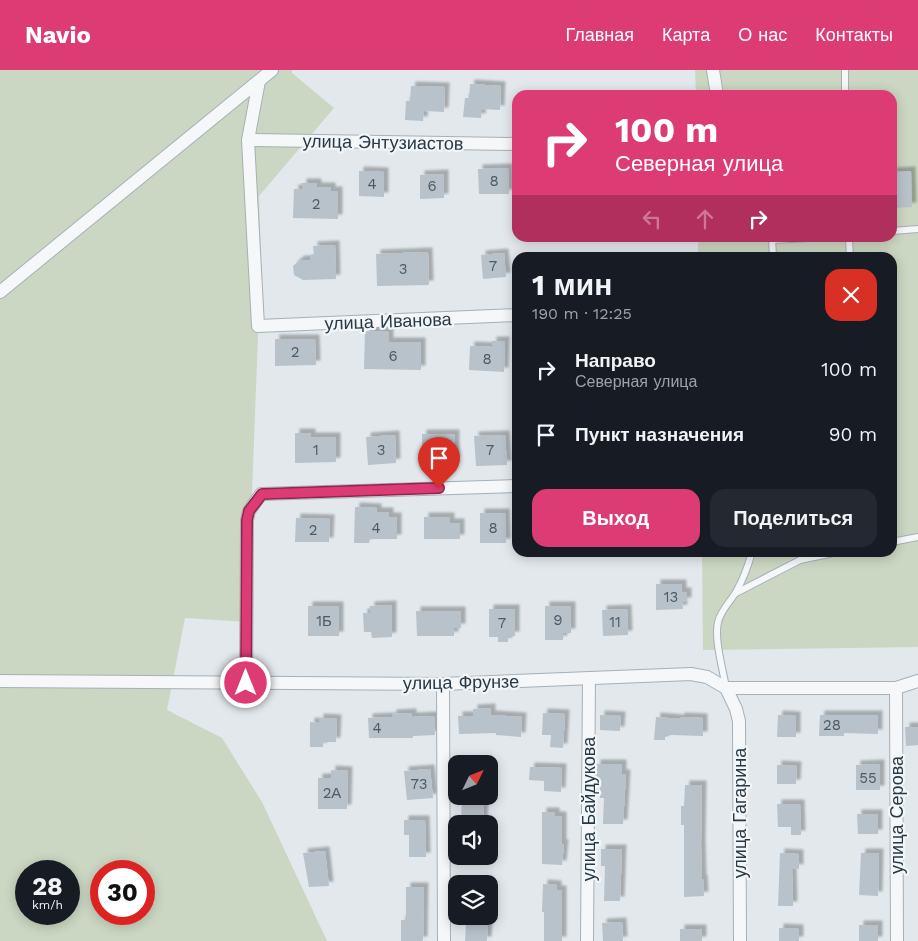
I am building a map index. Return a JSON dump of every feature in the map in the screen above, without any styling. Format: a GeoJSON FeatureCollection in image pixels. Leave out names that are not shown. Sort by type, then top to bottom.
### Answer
{"type":"FeatureCollection","features":[{"type":"Feature","properties":{"kind":"street"},"geometry":{"type":"LineString","coordinates":[[0,292],[272,70]]}},
{"type":"Feature","properties":{"kind":"street"},"geometry":{"type":"LineString","coordinates":[[713,70],[716,90]]}},
{"type":"Feature","properties":{"kind":"street"},"geometry":{"type":"LineString","coordinates":[[248,140],[259,81]]}},
{"type":"Feature","properties":{"kind":"street","name":"улица Энтузиастов"},"geometry":{"type":"LineString","coordinates":[[248,140],[512,144]]}},
{"type":"Feature","properties":{"kind":"street","name":"улица Иванова"},"geometry":{"type":"LineString","coordinates":[[248,140],[258,326],[512,315]]}},
{"type":"Feature","properties":{"kind":"street"},"geometry":{"type":"LineString","coordinates":[[246,683],[247,520],[249,511],[262,494],[512,486]]}},
{"type":"Feature","properties":{"kind":"street","name":"улица Фрунзе"},"geometry":{"type":"LineString","coordinates":[[0,681],[443,684],[691,674],[707,677],[726,688],[896,688],[918,681]]}},
{"type":"Feature","properties":{"kind":"street","name":"улица Байдукова"},"geometry":{"type":"LineString","coordinates":[[587,941],[589,678]]}},
{"type":"Feature","properties":{"kind":"street"},"geometry":{"type":"LineString","coordinates":[[443,684],[444,941]]}},
{"type":"Feature","properties":{"kind":"street","name":"улица Гагарина"},"geometry":{"type":"LineString","coordinates":[[726,688],[736,709],[739,721],[740,941]]}},
{"type":"Feature","properties":{"kind":"street","name":"улица Серова"},"geometry":{"type":"LineString","coordinates":[[896,688],[897,941]]}},
{"type":"Feature","properties":{"kind":"lane"},"geometry":{"type":"LineString","coordinates":[[845,70],[845,90]]}},
{"type":"Feature","properties":{"kind":"lane"},"geometry":{"type":"LineString","coordinates":[[897,231],[918,229]]}},
{"type":"Feature","properties":{"kind":"lane"},"geometry":{"type":"LineString","coordinates":[[897,541],[918,537]]}},
{"type":"Feature","properties":{"kind":"lane"},"geometry":{"type":"LineString","coordinates":[[726,688],[718,642],[717,624],[721,613],[735,594],[747,570],[751,557]]}},
{"type":"Feature","properties":{"kind":"lane"},"geometry":{"type":"LineString","coordinates":[[735,594],[800,560],[814,557]]}},
{"type":"Feature","properties":{"kind":"green space"},"geometry":{"type":"Polygon","coordinates":[[[0,70],[292,70],[292,73],[334,108],[259,196],[261,258],[247,622],[185,618],[167,710],[222,738],[262,802],[327,941],[0,941],[0,70]]]}},
{"type":"Feature","properties":{"kind":"green space"},"geometry":{"type":"Polygon","coordinates":[[[695,70],[918,70],[918,647],[703,650],[702,557],[897,557],[897,252],[698,252],[698,242],[897,242],[897,90],[696,90],[695,70]]]}},
{"type":"Feature","properties":{"kind":"building"},"geometry":{"type":"Polygon","coordinates":[[[470,84],[501,86],[500,110],[482,109],[481,118],[463,117],[465,98],[469,98],[470,84]]]}},
{"type":"Feature","properties":{"kind":"building"},"geometry":{"type":"Polygon","coordinates":[[[411,86],[445,87],[444,112],[424,111],[423,121],[405,120],[406,101],[410,101],[411,86]]]}},
{"type":"Feature","properties":{"kind":"building"},"geometry":{"type":"Polygon","coordinates":[[[508,168],[509,194],[479,194],[478,169],[508,168]]]}},
{"type":"Feature","properties":{"kind":"building"},"geometry":{"type":"Polygon","coordinates":[[[359,171],[384,172],[384,197],[359,196],[359,171]]]}},
{"type":"Feature","properties":{"kind":"building"},"geometry":{"type":"Polygon","coordinates":[[[911,171],[912,207],[897,208],[897,172],[911,171]]]}},
{"type":"Feature","properties":{"kind":"building"},"geometry":{"type":"Polygon","coordinates":[[[444,174],[444,198],[420,199],[420,175],[444,174]]]}},
{"type":"Feature","properties":{"kind":"building"},"geometry":{"type":"Polygon","coordinates":[[[302,183],[317,183],[317,187],[331,187],[331,191],[338,191],[338,219],[293,218],[294,189],[302,189],[302,183]]]}},
{"type":"Feature","properties":{"kind":"building"},"geometry":{"type":"Polygon","coordinates":[[[335,245],[336,279],[303,280],[294,275],[293,266],[300,260],[310,260],[310,255],[314,254],[313,246],[335,245]]]}},
{"type":"Feature","properties":{"kind":"building"},"geometry":{"type":"Polygon","coordinates":[[[428,252],[429,285],[377,286],[376,254],[428,252]]]}},
{"type":"Feature","properties":{"kind":"building"},"geometry":{"type":"Polygon","coordinates":[[[504,253],[506,277],[483,279],[481,255],[504,253]]]}},
{"type":"Feature","properties":{"kind":"building"},"geometry":{"type":"Polygon","coordinates":[[[365,331],[389,332],[389,342],[421,342],[421,370],[364,369],[365,331]]]}},
{"type":"Feature","properties":{"kind":"building"},"geometry":{"type":"Polygon","coordinates":[[[275,339],[315,339],[316,365],[275,366],[275,339]]]}},
{"type":"Feature","properties":{"kind":"building"},"geometry":{"type":"Polygon","coordinates":[[[492,341],[505,341],[504,372],[469,370],[470,346],[492,347],[492,341]]]}},
{"type":"Feature","properties":{"kind":"building"},"geometry":{"type":"Polygon","coordinates":[[[295,433],[311,433],[311,437],[336,437],[336,462],[295,463],[295,433]]]}},
{"type":"Feature","properties":{"kind":"building"},"geometry":{"type":"Polygon","coordinates":[[[422,434],[455,434],[455,463],[422,463],[422,434]]]}},
{"type":"Feature","properties":{"kind":"building"},"geometry":{"type":"Polygon","coordinates":[[[395,435],[396,463],[368,465],[366,437],[395,435]]]}},
{"type":"Feature","properties":{"kind":"building"},"geometry":{"type":"Polygon","coordinates":[[[505,435],[507,465],[476,466],[474,436],[505,435]]]}},
{"type":"Feature","properties":{"kind":"building"},"geometry":{"type":"Polygon","coordinates":[[[355,507],[377,508],[377,512],[389,512],[389,517],[397,517],[397,539],[370,539],[369,543],[354,543],[355,507]]]}},
{"type":"Feature","properties":{"kind":"building"},"geometry":{"type":"Polygon","coordinates":[[[480,513],[505,513],[506,543],[480,543],[480,513]]]}},
{"type":"Feature","properties":{"kind":"building"},"geometry":{"type":"Polygon","coordinates":[[[424,517],[450,517],[450,523],[460,523],[460,539],[424,539],[424,517]]]}},
{"type":"Feature","properties":{"kind":"building"},"geometry":{"type":"Polygon","coordinates":[[[296,518],[330,519],[329,542],[295,542],[296,518]]]}},
{"type":"Feature","properties":{"kind":"building"},"geometry":{"type":"Polygon","coordinates":[[[656,584],[682,584],[682,592],[687,592],[687,602],[682,602],[683,609],[656,610],[656,584]]]}},
{"type":"Feature","properties":{"kind":"building"},"geometry":{"type":"Polygon","coordinates":[[[392,605],[392,637],[372,638],[371,632],[364,632],[363,613],[370,613],[370,606],[392,605]]]}},
{"type":"Feature","properties":{"kind":"building"},"geometry":{"type":"Polygon","coordinates":[[[308,606],[339,606],[339,636],[308,636],[308,606]]]}},
{"type":"Feature","properties":{"kind":"building"},"geometry":{"type":"Polygon","coordinates":[[[545,606],[571,606],[571,633],[563,633],[563,640],[545,640],[545,606]]]}},
{"type":"Feature","properties":{"kind":"building"},"geometry":{"type":"Polygon","coordinates":[[[489,609],[515,609],[515,636],[508,636],[508,642],[498,642],[498,637],[489,637],[489,609]]]}},
{"type":"Feature","properties":{"kind":"building"},"geometry":{"type":"Polygon","coordinates":[[[627,609],[628,635],[603,636],[602,610],[627,609]]]}},
{"type":"Feature","properties":{"kind":"building"},"geometry":{"type":"Polygon","coordinates":[[[416,611],[461,611],[461,628],[454,628],[454,636],[417,636],[416,611]]]}},
{"type":"Feature","properties":{"kind":"building"},"geometry":{"type":"Polygon","coordinates":[[[491,708],[491,715],[522,717],[521,737],[496,735],[496,733],[459,734],[458,716],[473,716],[473,709],[491,708]]]}},
{"type":"Feature","properties":{"kind":"building"},"geometry":{"type":"Polygon","coordinates":[[[412,713],[412,717],[434,716],[435,735],[413,736],[413,738],[369,738],[368,718],[392,717],[392,714],[412,713]]]}},
{"type":"Feature","properties":{"kind":"building"},"geometry":{"type":"Polygon","coordinates":[[[543,713],[565,714],[563,748],[550,747],[551,735],[542,735],[543,713]]]}},
{"type":"Feature","properties":{"kind":"building"},"geometry":{"type":"Polygon","coordinates":[[[600,715],[621,716],[620,731],[600,730],[600,715]]]}},
{"type":"Feature","properties":{"kind":"building"},"geometry":{"type":"Polygon","coordinates":[[[778,715],[796,716],[796,737],[777,737],[778,715]]]}},
{"type":"Feature","properties":{"kind":"building"},"geometry":{"type":"Polygon","coordinates":[[[820,715],[878,715],[878,734],[844,733],[844,736],[819,736],[820,715]]]}},
{"type":"Feature","properties":{"kind":"building"},"geometry":{"type":"Polygon","coordinates":[[[656,717],[703,718],[703,736],[671,735],[665,737],[665,740],[654,740],[656,717]]]}},
{"type":"Feature","properties":{"kind":"building"},"geometry":{"type":"Polygon","coordinates":[[[319,718],[337,719],[336,742],[323,742],[323,747],[310,747],[310,722],[319,723],[319,718]]]}},
{"type":"Feature","properties":{"kind":"building"},"geometry":{"type":"Polygon","coordinates":[[[905,727],[918,727],[918,745],[906,746],[905,727]]]}},
{"type":"Feature","properties":{"kind":"building"},"geometry":{"type":"Polygon","coordinates":[[[596,764],[622,764],[622,774],[626,774],[623,824],[603,824],[604,798],[600,798],[600,781],[596,781],[596,764]]]}},
{"type":"Feature","properties":{"kind":"building"},"geometry":{"type":"Polygon","coordinates":[[[880,764],[880,790],[856,790],[856,765],[880,764]]]}},
{"type":"Feature","properties":{"kind":"building"},"geometry":{"type":"Polygon","coordinates":[[[777,765],[797,766],[796,784],[777,784],[777,765]]]}},
{"type":"Feature","properties":{"kind":"building"},"geometry":{"type":"Polygon","coordinates":[[[530,767],[562,768],[561,792],[544,791],[544,781],[529,780],[530,767]]]}},
{"type":"Feature","properties":{"kind":"building"},"geometry":{"type":"Polygon","coordinates":[[[430,769],[433,798],[407,800],[404,771],[430,769]]]}},
{"type":"Feature","properties":{"kind":"building"},"geometry":{"type":"Polygon","coordinates":[[[331,770],[348,771],[347,809],[318,809],[318,778],[331,778],[331,770]]]}},
{"type":"Feature","properties":{"kind":"building"},"geometry":{"type":"Polygon","coordinates":[[[685,785],[702,785],[701,843],[704,896],[684,897],[684,825],[681,825],[681,806],[684,806],[685,785]]]}},
{"type":"Feature","properties":{"kind":"building"},"geometry":{"type":"Polygon","coordinates":[[[777,804],[800,804],[801,835],[791,835],[791,827],[778,827],[777,804]]]}},
{"type":"Feature","properties":{"kind":"building"},"geometry":{"type":"Polygon","coordinates":[[[462,805],[484,805],[483,815],[461,815],[462,805]]]}},
{"type":"Feature","properties":{"kind":"building"},"geometry":{"type":"Polygon","coordinates":[[[542,812],[555,812],[555,816],[562,816],[562,844],[564,844],[562,865],[542,864],[542,812]]]}},
{"type":"Feature","properties":{"kind":"building"},"geometry":{"type":"Polygon","coordinates":[[[857,814],[878,814],[878,834],[858,834],[857,814]]]}},
{"type":"Feature","properties":{"kind":"building"},"geometry":{"type":"Polygon","coordinates":[[[404,820],[425,820],[426,857],[409,857],[409,835],[404,835],[404,820]]]}},
{"type":"Feature","properties":{"kind":"building"},"geometry":{"type":"Polygon","coordinates":[[[601,849],[622,849],[620,901],[604,901],[605,866],[601,866],[601,849]]]}},
{"type":"Feature","properties":{"kind":"building"},"geometry":{"type":"Polygon","coordinates":[[[325,851],[329,886],[309,887],[303,853],[325,851]]]}},
{"type":"Feature","properties":{"kind":"building"},"geometry":{"type":"Polygon","coordinates":[[[780,853],[799,854],[799,869],[792,868],[793,906],[778,906],[780,853]]]}},
{"type":"Feature","properties":{"kind":"building"},"geometry":{"type":"Polygon","coordinates":[[[861,853],[879,853],[878,896],[859,895],[861,853]]]}},
{"type":"Feature","properties":{"kind":"building"},"geometry":{"type":"Polygon","coordinates":[[[543,884],[557,885],[557,890],[562,890],[562,941],[544,941],[543,884]]]}},
{"type":"Feature","properties":{"kind":"building"},"geometry":{"type":"Polygon","coordinates":[[[406,887],[424,887],[423,941],[401,941],[401,920],[406,920],[406,887]]]}},
{"type":"Feature","properties":{"kind":"building"},"geometry":{"type":"Polygon","coordinates":[[[622,922],[623,941],[603,941],[602,923],[622,922]]]}},
{"type":"Feature","properties":{"kind":"building"},"geometry":{"type":"Polygon","coordinates":[[[466,925],[488,925],[487,941],[465,941],[466,925]]]}},
{"type":"Feature","properties":{"kind":"building"},"geometry":{"type":"Polygon","coordinates":[[[859,925],[878,925],[878,941],[859,941],[859,925]]]}},
{"type":"Feature","properties":{"kind":"building"},"geometry":{"type":"Polygon","coordinates":[[[779,928],[799,929],[799,941],[779,941],[779,928]]]}},
{"type":"Feature","properties":{"kind":"building"},"geometry":{"type":"Polygon","coordinates":[[[680,929],[702,929],[702,941],[680,941],[680,929]]]}},
{"type":"Feature","properties":{"kind":"route"},"geometry":{"type":"LineString","coordinates":[[246,683],[247,520],[249,511],[255,501],[262,494],[439,488]]}}]}
